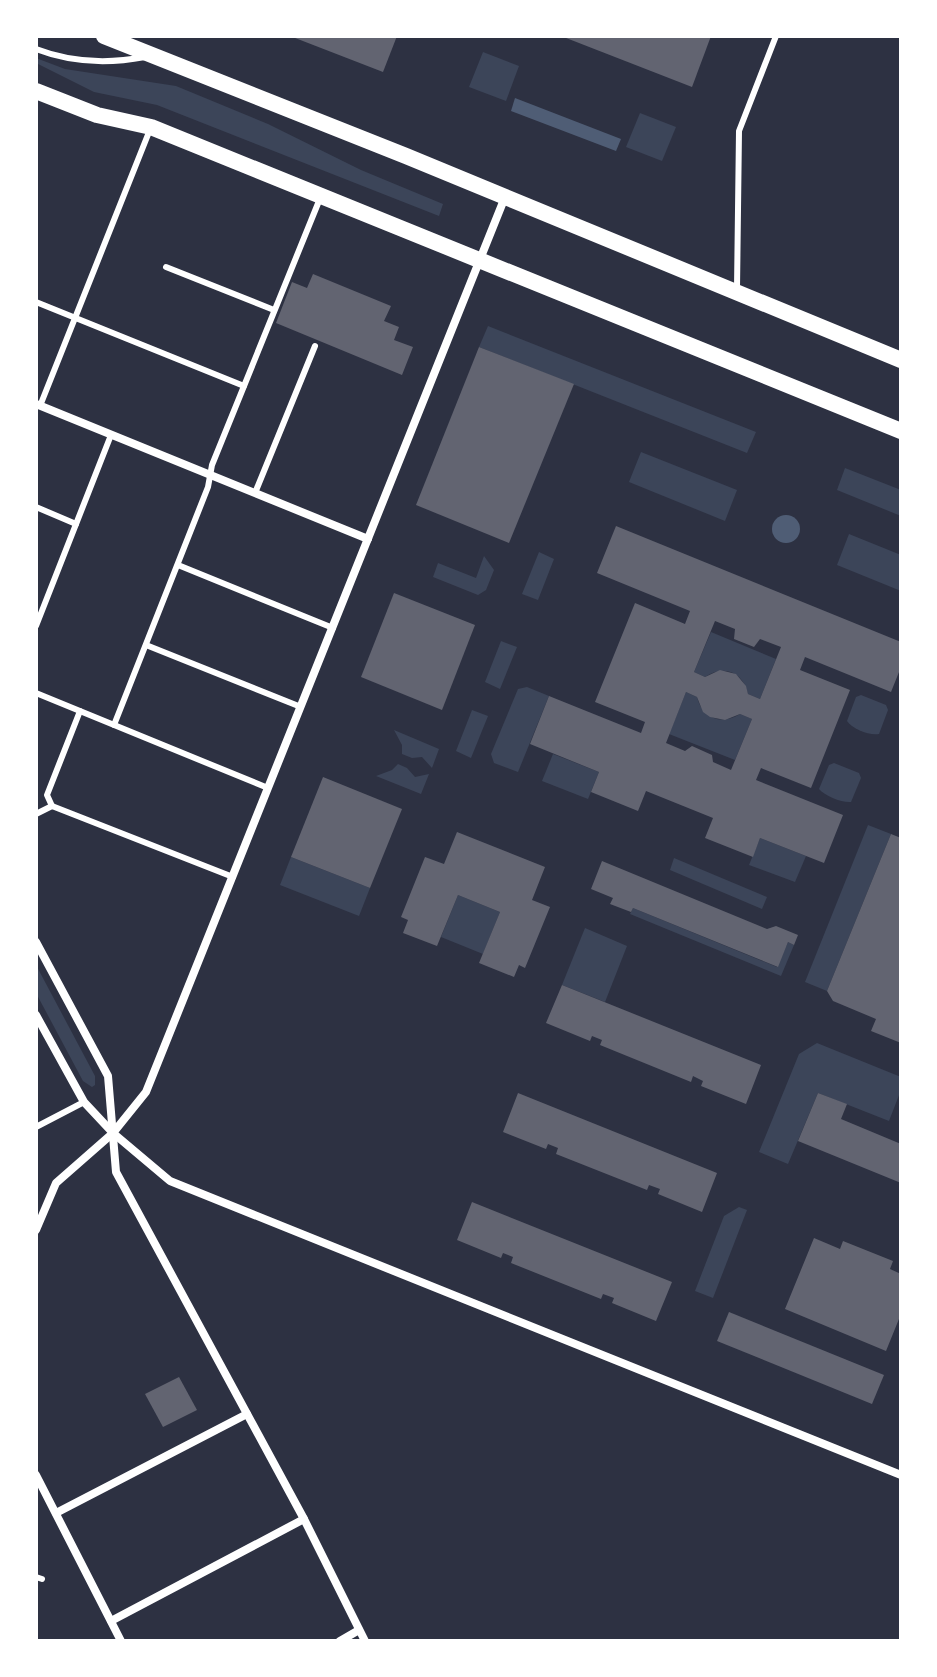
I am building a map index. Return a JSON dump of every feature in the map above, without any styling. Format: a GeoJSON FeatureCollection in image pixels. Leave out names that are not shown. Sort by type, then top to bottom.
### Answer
{"type":"FeatureCollection","features":[{"type":"Feature","properties":{"kind":"main road"},"geometry":{"type":"LineString","coordinates":[[104,36],[901,360]]}},
{"type":"Feature","properties":{"kind":"main road"},"geometry":{"type":"LineString","coordinates":[[36,91],[97,115],[151,127],[901,431]]}},
{"type":"Feature","properties":{"kind":"street"},"geometry":{"type":"LineString","coordinates":[[36,1230],[56,1183],[113,1133],[146,1092],[505,197]]}},
{"type":"Feature","properties":{"kind":"street"},"geometry":{"type":"LineString","coordinates":[[38,405],[368,539]]}},
{"type":"Feature","properties":{"kind":"street"},"geometry":{"type":"LineString","coordinates":[[36,942],[108,1076],[116,1172],[304,1519],[365,1641]]}},
{"type":"Feature","properties":{"kind":"street"},"geometry":{"type":"LineString","coordinates":[[36,1015],[84,1102],[113,1133],[170,1181],[901,1475]]}},
{"type":"Feature","properties":{"kind":"street"},"geometry":{"type":"LineString","coordinates":[[56,1513],[247,1414]]}},
{"type":"Feature","properties":{"kind":"street"},"geometry":{"type":"LineString","coordinates":[[36,1475],[121,1641]]}},
{"type":"Feature","properties":{"kind":"street"},"geometry":{"type":"LineString","coordinates":[[111,1621],[304,1519]]}},
{"type":"Feature","properties":{"kind":"street"},"geometry":{"type":"LineString","coordinates":[[340,1641],[359,1630]]}},
{"type":"Feature","properties":{"kind":"lane"},"geometry":{"type":"LineString","coordinates":[[736,292],[739,131],[776,36]]}},
{"type":"Feature","properties":{"kind":"lane"},"geometry":{"type":"LineString","coordinates":[[36,49],[61,59],[116,63],[153,56]]}},
{"type":"Feature","properties":{"kind":"lane"},"geometry":{"type":"LineString","coordinates":[[38,405],[151,127]]}},
{"type":"Feature","properties":{"kind":"lane"},"geometry":{"type":"LineString","coordinates":[[114,725],[178,565],[212,465],[321,196]]}},
{"type":"Feature","properties":{"kind":"lane"},"geometry":{"type":"LineString","coordinates":[[166,267],[274,310]]}},
{"type":"Feature","properties":{"kind":"lane"},"geometry":{"type":"LineString","coordinates":[[36,302],[244,386]]}},
{"type":"Feature","properties":{"kind":"lane"},"geometry":{"type":"LineString","coordinates":[[255,493],[315,346]]}},
{"type":"Feature","properties":{"kind":"lane"},"geometry":{"type":"LineString","coordinates":[[36,626],[111,435]]}},
{"type":"Feature","properties":{"kind":"lane"},"geometry":{"type":"LineString","coordinates":[[36,507],[76,524]]}},
{"type":"Feature","properties":{"kind":"lane"},"geometry":{"type":"LineString","coordinates":[[178,565],[333,628]]}},
{"type":"Feature","properties":{"kind":"lane"},"geometry":{"type":"LineString","coordinates":[[36,599],[45,603]]}},
{"type":"Feature","properties":{"kind":"lane"},"geometry":{"type":"LineString","coordinates":[[146,645],[301,707]]}},
{"type":"Feature","properties":{"kind":"lane"},"geometry":{"type":"LineString","coordinates":[[36,693],[268,788]]}},
{"type":"Feature","properties":{"kind":"lane"},"geometry":{"type":"LineString","coordinates":[[80,711],[47,795],[52,806],[233,877]]}},
{"type":"Feature","properties":{"kind":"lane"},"geometry":{"type":"LineString","coordinates":[[36,814],[52,806]]}},
{"type":"Feature","properties":{"kind":"lane"},"geometry":{"type":"LineString","coordinates":[[36,1127],[84,1102]]}},
{"type":"Feature","properties":{"kind":"shaded area"},"geometry":{"type":"Polygon","coordinates":[[[483,52],[519,66],[506,101],[469,87],[483,52]]]}},
{"type":"Feature","properties":{"kind":"shaded area"},"geometry":{"type":"Polygon","coordinates":[[[36,58],[65,69],[176,86],[268,124],[361,170],[443,204],[439,216],[157,105],[94,92],[36,63],[36,58]]]}},
{"type":"Feature","properties":{"kind":"shaded area"},"geometry":{"type":"Polygon","coordinates":[[[515,98],[621,139],[616,151],[511,111],[515,98]]]}},
{"type":"Feature","properties":{"kind":"shaded area"},"geometry":{"type":"Polygon","coordinates":[[[640,113],[676,127],[662,161],[626,147],[640,113]]]}},
{"type":"Feature","properties":{"kind":"shaded area"},"geometry":{"type":"Polygon","coordinates":[[[488,326],[756,432],[747,453],[479,347],[488,326]]]}},
{"type":"Feature","properties":{"kind":"shaded area"},"geometry":{"type":"Polygon","coordinates":[[[641,452],[737,490],[725,521],[629,482],[641,452]]]}},
{"type":"Feature","properties":{"kind":"shaded area"},"geometry":{"type":"Polygon","coordinates":[[[845,468],[901,490],[901,516],[837,490],[845,468]]]}},
{"type":"Feature","properties":{"kind":"shaded area"},"geometry":{"type":"Polygon","coordinates":[[[786,515],[796,519],[800,529],[796,539],[786,543],[776,539],[772,529],[776,519],[786,515]]]}},
{"type":"Feature","properties":{"kind":"shaded area"},"geometry":{"type":"Polygon","coordinates":[[[849,534],[901,555],[901,591],[837,565],[849,534]]]}},
{"type":"Feature","properties":{"kind":"shaded area"},"geometry":{"type":"Polygon","coordinates":[[[539,552],[554,559],[538,600],[522,594],[539,552]]]}},
{"type":"Feature","properties":{"kind":"shaded area"},"geometry":{"type":"Polygon","coordinates":[[[484,556],[494,570],[486,590],[478,595],[433,577],[438,563],[476,578],[484,556]]]}},
{"type":"Feature","properties":{"kind":"shaded area"},"geometry":{"type":"Polygon","coordinates":[[[711,632],[776,659],[760,699],[748,694],[742,680],[732,672],[719,671],[705,677],[694,672],[711,632]]]}},
{"type":"Feature","properties":{"kind":"shaded area"},"geometry":{"type":"Polygon","coordinates":[[[501,641],[517,647],[500,689],[485,682],[501,641]]]}},
{"type":"Feature","properties":{"kind":"shaded area"},"geometry":{"type":"Polygon","coordinates":[[[527,687],[549,696],[518,772],[494,763],[491,754],[518,689],[527,687]]]}},
{"type":"Feature","properties":{"kind":"shaded area"},"geometry":{"type":"Polygon","coordinates":[[[686,692],[697,697],[703,710],[713,718],[733,718],[740,714],[752,719],[735,760],[669,734],[686,692]]]}},
{"type":"Feature","properties":{"kind":"shaded area"},"geometry":{"type":"Polygon","coordinates":[[[861,695],[886,705],[888,710],[879,734],[862,731],[847,721],[856,697],[861,695]]]}},
{"type":"Feature","properties":{"kind":"shaded area"},"geometry":{"type":"Polygon","coordinates":[[[472,710],[488,716],[471,758],[456,751],[472,710]]]}},
{"type":"Feature","properties":{"kind":"shaded area"},"geometry":{"type":"Polygon","coordinates":[[[394,730],[439,749],[432,768],[422,757],[412,758],[402,754],[402,745],[394,730]]]}},
{"type":"Feature","properties":{"kind":"shaded area"},"geometry":{"type":"Polygon","coordinates":[[[553,754],[599,772],[588,799],[542,781],[553,754]]]}},
{"type":"Feature","properties":{"kind":"shaded area"},"geometry":{"type":"Polygon","coordinates":[[[834,763],[859,773],[861,778],[851,802],[834,798],[819,789],[829,765],[834,763]]]}},
{"type":"Feature","properties":{"kind":"shaded area"},"geometry":{"type":"Polygon","coordinates":[[[398,764],[415,777],[429,774],[421,794],[376,776],[398,764]]]}},
{"type":"Feature","properties":{"kind":"shaded area"},"geometry":{"type":"Polygon","coordinates":[[[868,825],[891,834],[827,991],[805,982],[868,825]]]}},
{"type":"Feature","properties":{"kind":"shaded area"},"geometry":{"type":"Polygon","coordinates":[[[760,838],[806,856],[795,882],[749,865],[760,838]]]}},
{"type":"Feature","properties":{"kind":"shaded area"},"geometry":{"type":"Polygon","coordinates":[[[291,857],[370,888],[359,916],[280,885],[291,857]]]}},
{"type":"Feature","properties":{"kind":"shaded area"},"geometry":{"type":"Polygon","coordinates":[[[674,858],[767,897],[762,909],[670,870],[674,858]]]}},
{"type":"Feature","properties":{"kind":"shaded area"},"geometry":{"type":"Polygon","coordinates":[[[458,895],[500,912],[483,954],[441,937],[458,895]]]}},
{"type":"Feature","properties":{"kind":"shaded area"},"geometry":{"type":"Polygon","coordinates":[[[633,908],[777,967],[788,942],[794,945],[781,976],[630,914],[633,908]]]}},
{"type":"Feature","properties":{"kind":"shaded area"},"geometry":{"type":"Polygon","coordinates":[[[585,928],[627,946],[605,1002],[562,985],[585,928]]]}},
{"type":"Feature","properties":{"kind":"shaded area"},"geometry":{"type":"Polygon","coordinates":[[[36,965],[95,1076],[92,1087],[83,1081],[36,993],[36,965]]]}},
{"type":"Feature","properties":{"kind":"shaded area"},"geometry":{"type":"Polygon","coordinates":[[[817,1043],[901,1077],[901,1090],[889,1121],[818,1093],[788,1164],[759,1152],[799,1054],[817,1043]]]}},
{"type":"Feature","properties":{"kind":"shaded area"},"geometry":{"type":"Polygon","coordinates":[[[739,1207],[747,1210],[713,1298],[695,1291],[724,1216],[739,1207]]]}},
{"type":"Feature","properties":{"kind":"building"},"geometry":{"type":"Polygon","coordinates":[[[290,36],[397,36],[383,72],[290,36]]]}},
{"type":"Feature","properties":{"kind":"building"},"geometry":{"type":"Polygon","coordinates":[[[561,36],[711,36],[692,87],[561,36]]]}},
{"type":"Feature","properties":{"kind":"building"},"geometry":{"type":"Polygon","coordinates":[[[313,274],[391,306],[384,321],[399,327],[394,340],[413,347],[402,375],[276,323],[292,282],[307,288],[313,274]]]}},
{"type":"Feature","properties":{"kind":"building"},"geometry":{"type":"Polygon","coordinates":[[[479,347],[574,384],[509,543],[416,505],[479,347]]]}},
{"type":"Feature","properties":{"kind":"building"},"geometry":{"type":"Polygon","coordinates":[[[616,526],[901,642],[901,667],[891,692],[805,657],[800,670],[850,690],[811,788],[761,768],[756,780],[843,815],[824,863],[760,838],[753,857],[705,838],[713,818],[646,791],[638,811],[591,792],[599,772],[530,744],[549,696],[641,733],[645,722],[595,702],[635,603],[685,624],[690,611],[597,573],[616,526]],[[715,621],[694,672],[705,677],[720,670],[736,674],[746,686],[748,694],[760,699],[781,647],[760,639],[754,647],[734,639],[735,629],[715,621]],[[686,692],[666,743],[685,751],[692,746],[712,755],[713,762],[731,770],[752,719],[740,714],[725,720],[710,717],[703,712],[697,697],[686,692]]]}},
{"type":"Feature","properties":{"kind":"building"},"geometry":{"type":"Polygon","coordinates":[[[394,593],[475,625],[442,710],[361,677],[394,593]]]}},
{"type":"Feature","properties":{"kind":"building"},"geometry":{"type":"Polygon","coordinates":[[[323,777],[402,809],[370,888],[291,857],[323,777]]]}},
{"type":"Feature","properties":{"kind":"building"},"geometry":{"type":"Polygon","coordinates":[[[457,832],[545,867],[532,900],[550,907],[525,968],[519,965],[514,977],[479,963],[500,912],[458,895],[437,946],[403,933],[408,920],[401,917],[425,857],[444,864],[457,832]]]}},
{"type":"Feature","properties":{"kind":"building"},"geometry":{"type":"Polygon","coordinates":[[[891,834],[901,838],[901,1043],[871,1031],[876,1019],[833,1001],[827,991],[891,834]]]}},
{"type":"Feature","properties":{"kind":"building"},"geometry":{"type":"Polygon","coordinates":[[[602,861],[767,929],[776,926],[798,935],[794,945],[788,942],[778,967],[633,908],[631,912],[610,904],[613,898],[591,889],[602,861]]]}},
{"type":"Feature","properties":{"kind":"building"},"geometry":{"type":"Polygon","coordinates":[[[562,985],[761,1065],[746,1104],[701,1086],[703,1081],[693,1076],[691,1082],[600,1045],[602,1040],[592,1036],[590,1041],[546,1023],[562,985]]]}},
{"type":"Feature","properties":{"kind":"building"},"geometry":{"type":"Polygon","coordinates":[[[518,1093],[717,1173],[702,1212],[658,1194],[660,1189],[649,1185],[647,1190],[556,1154],[558,1148],[548,1144],[546,1149],[503,1132],[518,1093]]]}},
{"type":"Feature","properties":{"kind":"building"},"geometry":{"type":"Polygon","coordinates":[[[818,1093],[847,1104],[841,1119],[901,1144],[901,1183],[798,1141],[818,1093]]]}},
{"type":"Feature","properties":{"kind":"building"},"geometry":{"type":"Polygon","coordinates":[[[472,1202],[672,1282],[656,1321],[612,1303],[614,1298],[603,1294],[601,1299],[511,1263],[513,1257],[503,1253],[501,1258],[457,1240],[472,1202]]]}},
{"type":"Feature","properties":{"kind":"building"},"geometry":{"type":"Polygon","coordinates":[[[814,1238],[840,1249],[843,1241],[893,1261],[890,1269],[901,1274],[901,1314],[886,1351],[785,1309],[814,1238]]]}},
{"type":"Feature","properties":{"kind":"building"},"geometry":{"type":"Polygon","coordinates":[[[729,1312],[884,1375],[872,1404],[717,1341],[729,1312]]]}},
{"type":"Feature","properties":{"kind":"building"},"geometry":{"type":"Polygon","coordinates":[[[179,1377],[197,1410],[163,1427],[145,1394],[179,1377]]]}}]}
